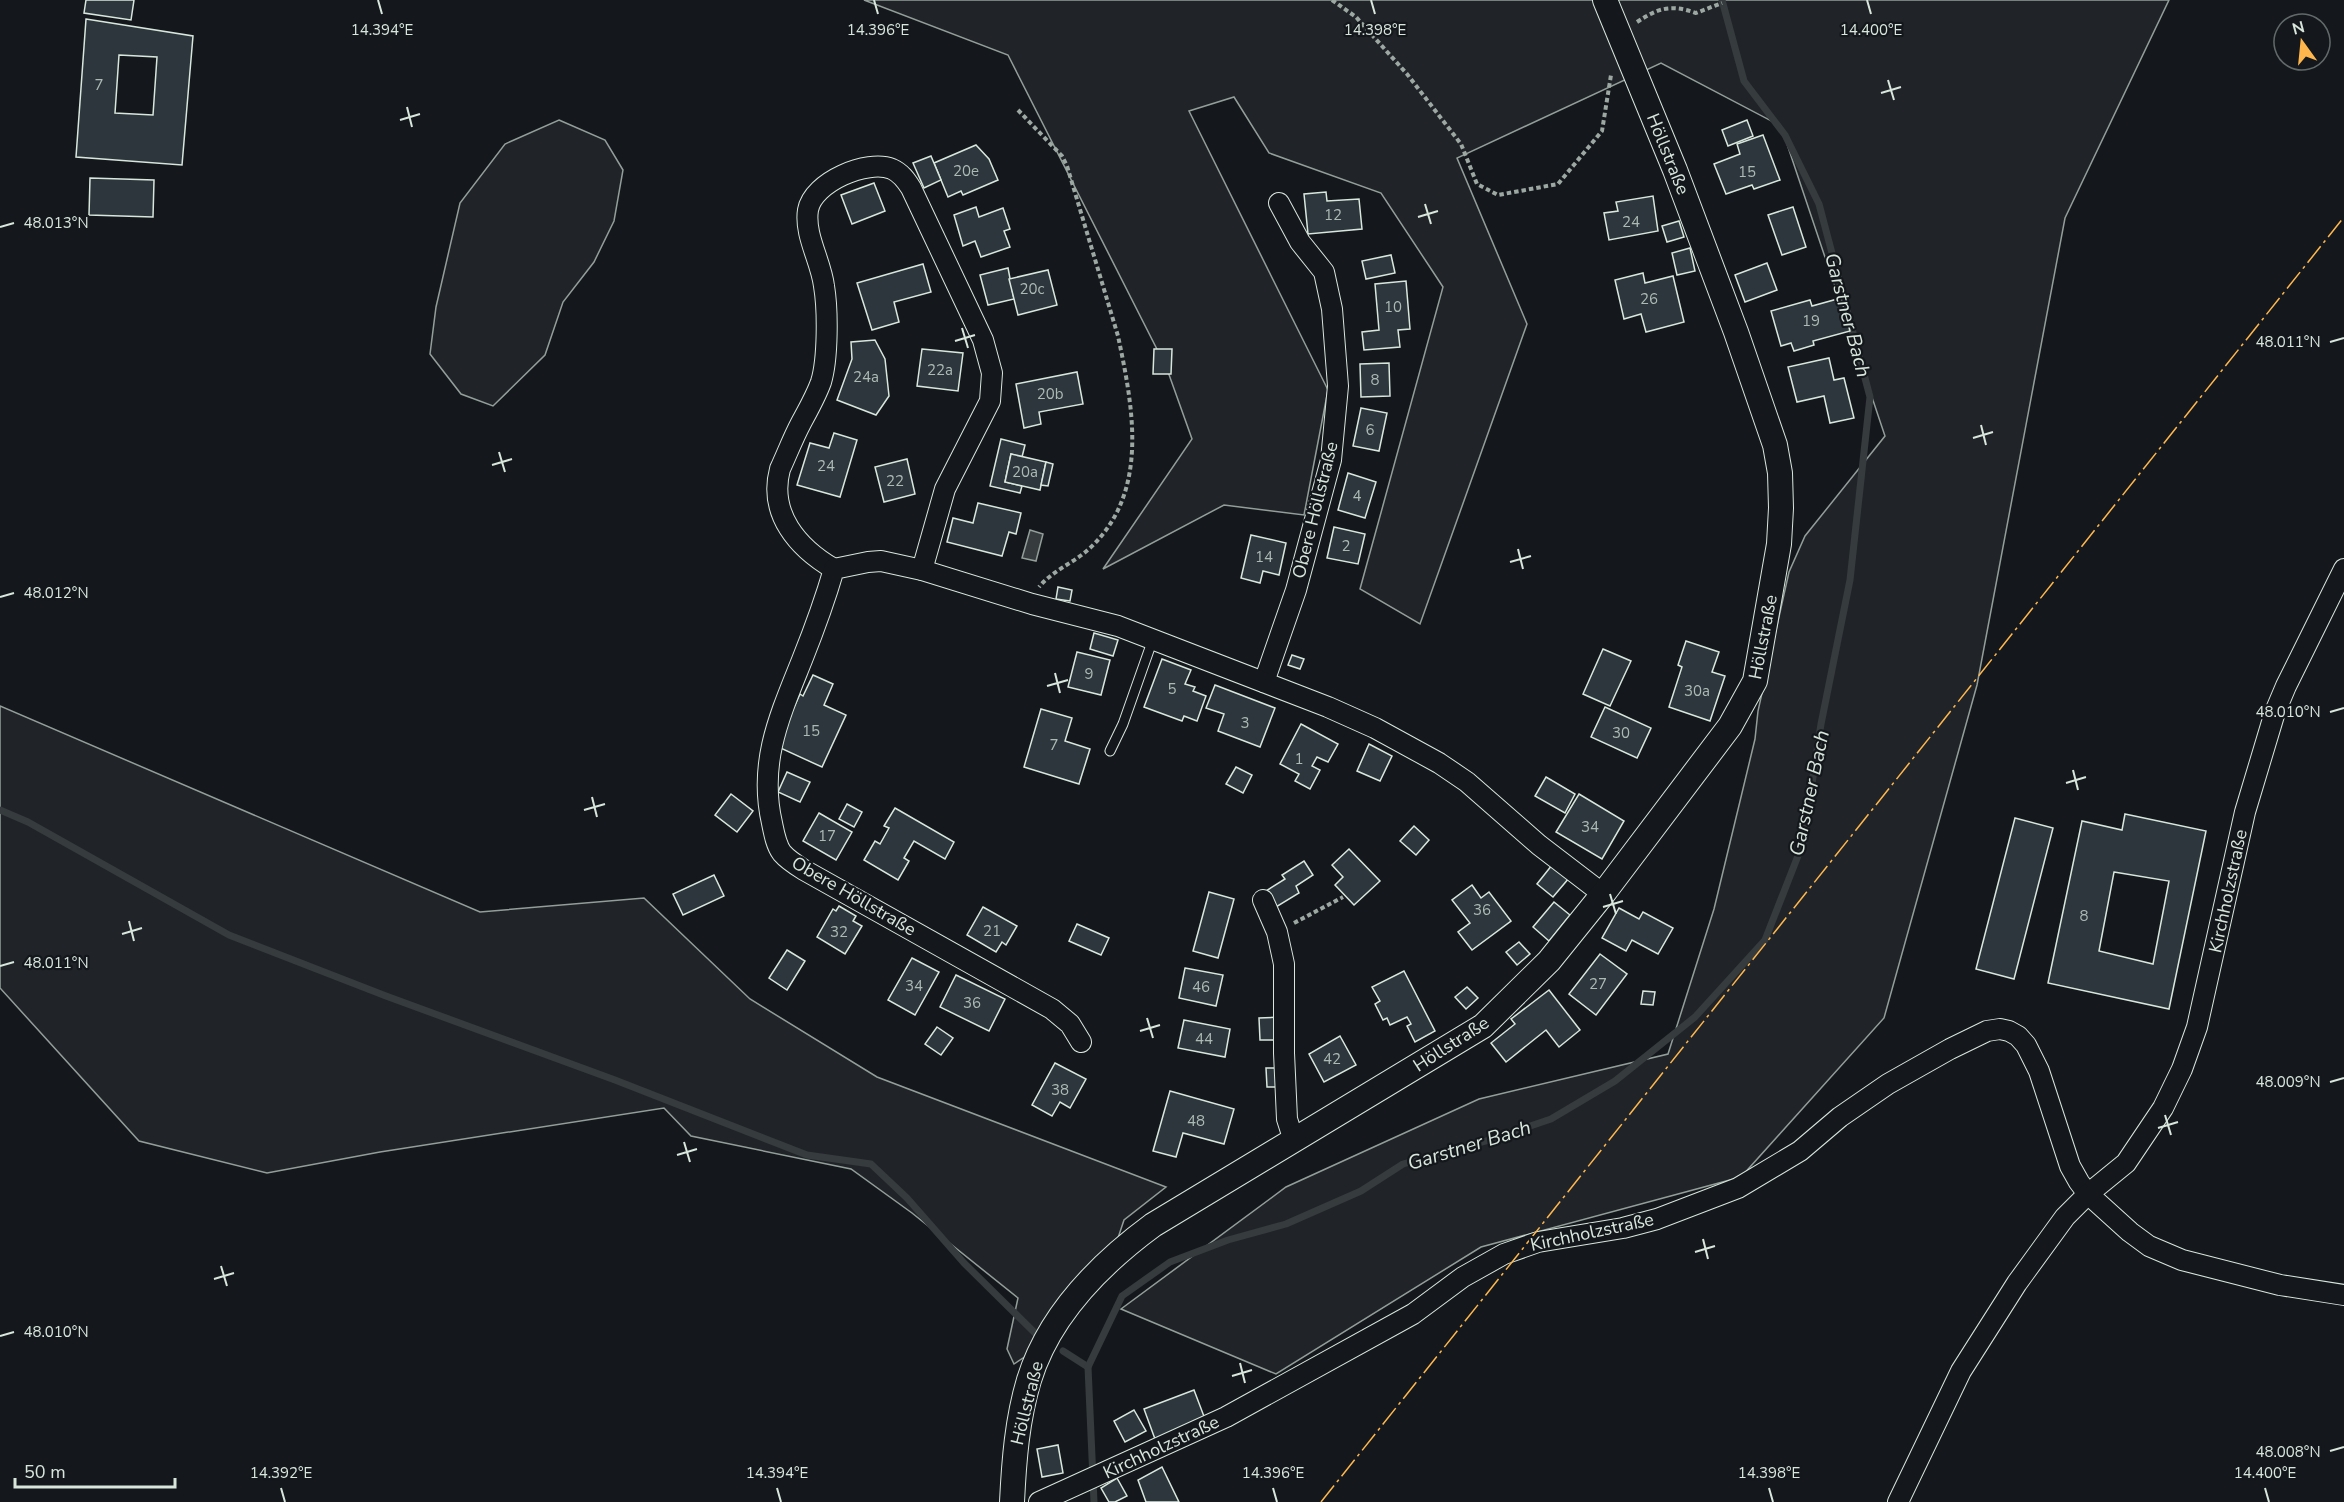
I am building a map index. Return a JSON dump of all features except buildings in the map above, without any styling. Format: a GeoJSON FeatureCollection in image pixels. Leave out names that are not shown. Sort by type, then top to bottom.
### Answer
{"type":"FeatureCollection","features":[{"type":"Feature","properties":{"kind":"street","name":"Höllstraße"},"geometry":{"type":"LineString","coordinates":[[1012,1502],[1015,1454],[1030,1379],[1040,1352],[1056,1323],[1104,1264],[1153,1225],[1483,1026],[1549,961],[1603,894],[1730,726],[1755,681],[1779,544],[1780,473],[1775,445],[1762,403],[1675,170],[1605,0]]}},
{"type":"Feature","properties":{"kind":"street"},"geometry":{"type":"LineString","coordinates":[[922,570],[945,489],[990,401],[992,373],[983,340],[911,188],[899,173],[880,167],[844,175],[830,181],[813,197],[808,209],[809,233],[824,285],[824,371],[818,392],[777,479],[778,503],[792,534],[815,557],[834,569],[881,561],[922,570],[1032,604],[1118,626],[1264,682],[1375,728],[1439,763],[1467,782],[1539,845],[1603,894]]}},
{"type":"Feature","properties":{"kind":"street","name":"Obere Höllstraße"},"geometry":{"type":"LineString","coordinates":[[1264,682],[1296,590],[1331,460],[1338,386],[1332,309],[1324,272],[1300,242],[1279,203]]}},
{"type":"Feature","properties":{"kind":"street","name":"Obere Höllstraße"},"geometry":{"type":"LineString","coordinates":[[834,569],[823,607],[776,723],[770,747],[767,766],[769,811],[777,844],[790,861],[804,870],[1011,985],[1062,1016],[1081,1042]]}},
{"type":"Feature","properties":{"kind":"street","name":"Kirchholzstraße"},"geometry":{"type":"LineString","coordinates":[[1898,1502],[1961,1371],[2045,1243],[2065,1217],[2088,1194],[2126,1163],[2163,1108],[2182,1070],[2197,1027],[2209,981],[2245,812],[2264,748],[2286,686],[2344,570]]}},
{"type":"Feature","properties":{"kind":"street"},"geometry":{"type":"LineString","coordinates":[[1263,900],[1277,932],[1284,964],[1287,1119],[1294,1141]]}},
{"type":"Feature","properties":{"kind":"street","name":"Kirchholzstraße"},"geometry":{"type":"LineString","coordinates":[[1039,1502],[1226,1417],[1413,1314],[1463,1277],[1504,1254],[1538,1242],[1657,1219],[1738,1188],[1800,1151],[1840,1117],[1888,1084],[1987,1031],[2000,1029],[2009,1032],[2018,1036],[2026,1045],[2039,1071],[2070,1166],[2088,1194]]}},
{"type":"Feature","properties":{"kind":"street"},"geometry":{"type":"LineString","coordinates":[[2088,1194],[2130,1232],[2165,1254],[2239,1275],[2344,1295]]}},
{"type":"Feature","properties":{"kind":"lane"},"geometry":{"type":"LineString","coordinates":[[1110,751],[1123,724],[1153,639]]}},
{"type":"Feature","properties":{"kind":"path"},"geometry":{"type":"LineString","coordinates":[[1332,0],[1356,17],[1407,74],[1461,144],[1478,184],[1498,195],[1558,184],[1602,131],[1616,49],[1620,38],[1653,11],[1678,7],[1696,13],[1722,3]]}},
{"type":"Feature","properties":{"kind":"path"},"geometry":{"type":"LineString","coordinates":[[1018,110],[1062,156],[1071,176],[1118,336],[1133,444],[1133,460],[1128,483],[1122,502],[1111,523],[1090,549],[1041,584],[1035,591],[1032,604]]}},
{"type":"Feature","properties":{"kind":"path"},"geometry":{"type":"LineString","coordinates":[[1277,932],[1343,897]]}},
{"type":"Feature","properties":{"kind":"shaded area"},"geometry":{"type":"Polygon","coordinates":[[[864,0],[2169,0],[2065,218],[1977,685],[1884,1018],[1741,1177],[1481,1247],[1276,1374],[1121,1309],[1286,1187],[1479,1099],[1668,1054],[1714,909],[1755,739],[1758,711],[1789,572],[1805,536],[1885,436],[1781,126],[1661,63],[1457,158],[1527,324],[1420,624],[1360,589],[1443,287],[1381,193],[1269,153],[1234,97],[1189,111],[1328,390],[1304,515],[1224,505],[1103,569],[1192,439],[1167,369],[1008,55],[864,0]]]}},
{"type":"Feature","properties":{"kind":"shaded area"},"geometry":{"type":"Polygon","coordinates":[[[559,120],[605,140],[623,170],[614,221],[594,262],[563,302],[545,355],[493,406],[461,394],[430,354],[436,307],[460,203],[505,144],[559,120]]]}},
{"type":"Feature","properties":{"kind":"shaded area"},"geometry":{"type":"Polygon","coordinates":[[[1030,530],[1043,534],[1036,561],[1022,558],[1030,530]]]}},
{"type":"Feature","properties":{"kind":"shaded area"},"geometry":{"type":"Polygon","coordinates":[[[0,706],[480,912],[644,898],[750,999],[877,1077],[1166,1187],[1124,1220],[1118,1238],[1026,1356],[1014,1364],[1007,1349],[1018,1298],[912,1213],[851,1169],[691,1136],[664,1108],[380,1152],[267,1173],[139,1141],[0,988],[0,706]]]}},
{"type":"Feature","properties":{"kind":"waterway","name":"Garstner Bach"},"geometry":{"type":"LineString","coordinates":[[1094,1502],[1088,1367],[1122,1296],[1170,1262],[1228,1240],[1286,1224],[1361,1191],[1403,1164],[1486,1141],[1551,1119],[1615,1081],[1695,1017],[1765,940],[1803,843],[1821,724],[1850,580],[1870,397],[1819,204],[1785,135],[1744,81],[1722,0]]}},
{"type":"Feature","properties":{"kind":"waterway"},"geometry":{"type":"LineString","coordinates":[[0,810],[28,822],[229,935],[807,1155],[871,1164],[907,1198],[964,1263],[1035,1333]]}},
{"type":"Feature","properties":{"kind":"waterway"},"geometry":{"type":"LineString","coordinates":[[1063,1351],[1088,1367]]}},
{"type":"Feature","properties":{"kind":"power"},"geometry":{"type":"LineString","coordinates":[[1321,1502],[2344,217]]}}]}
